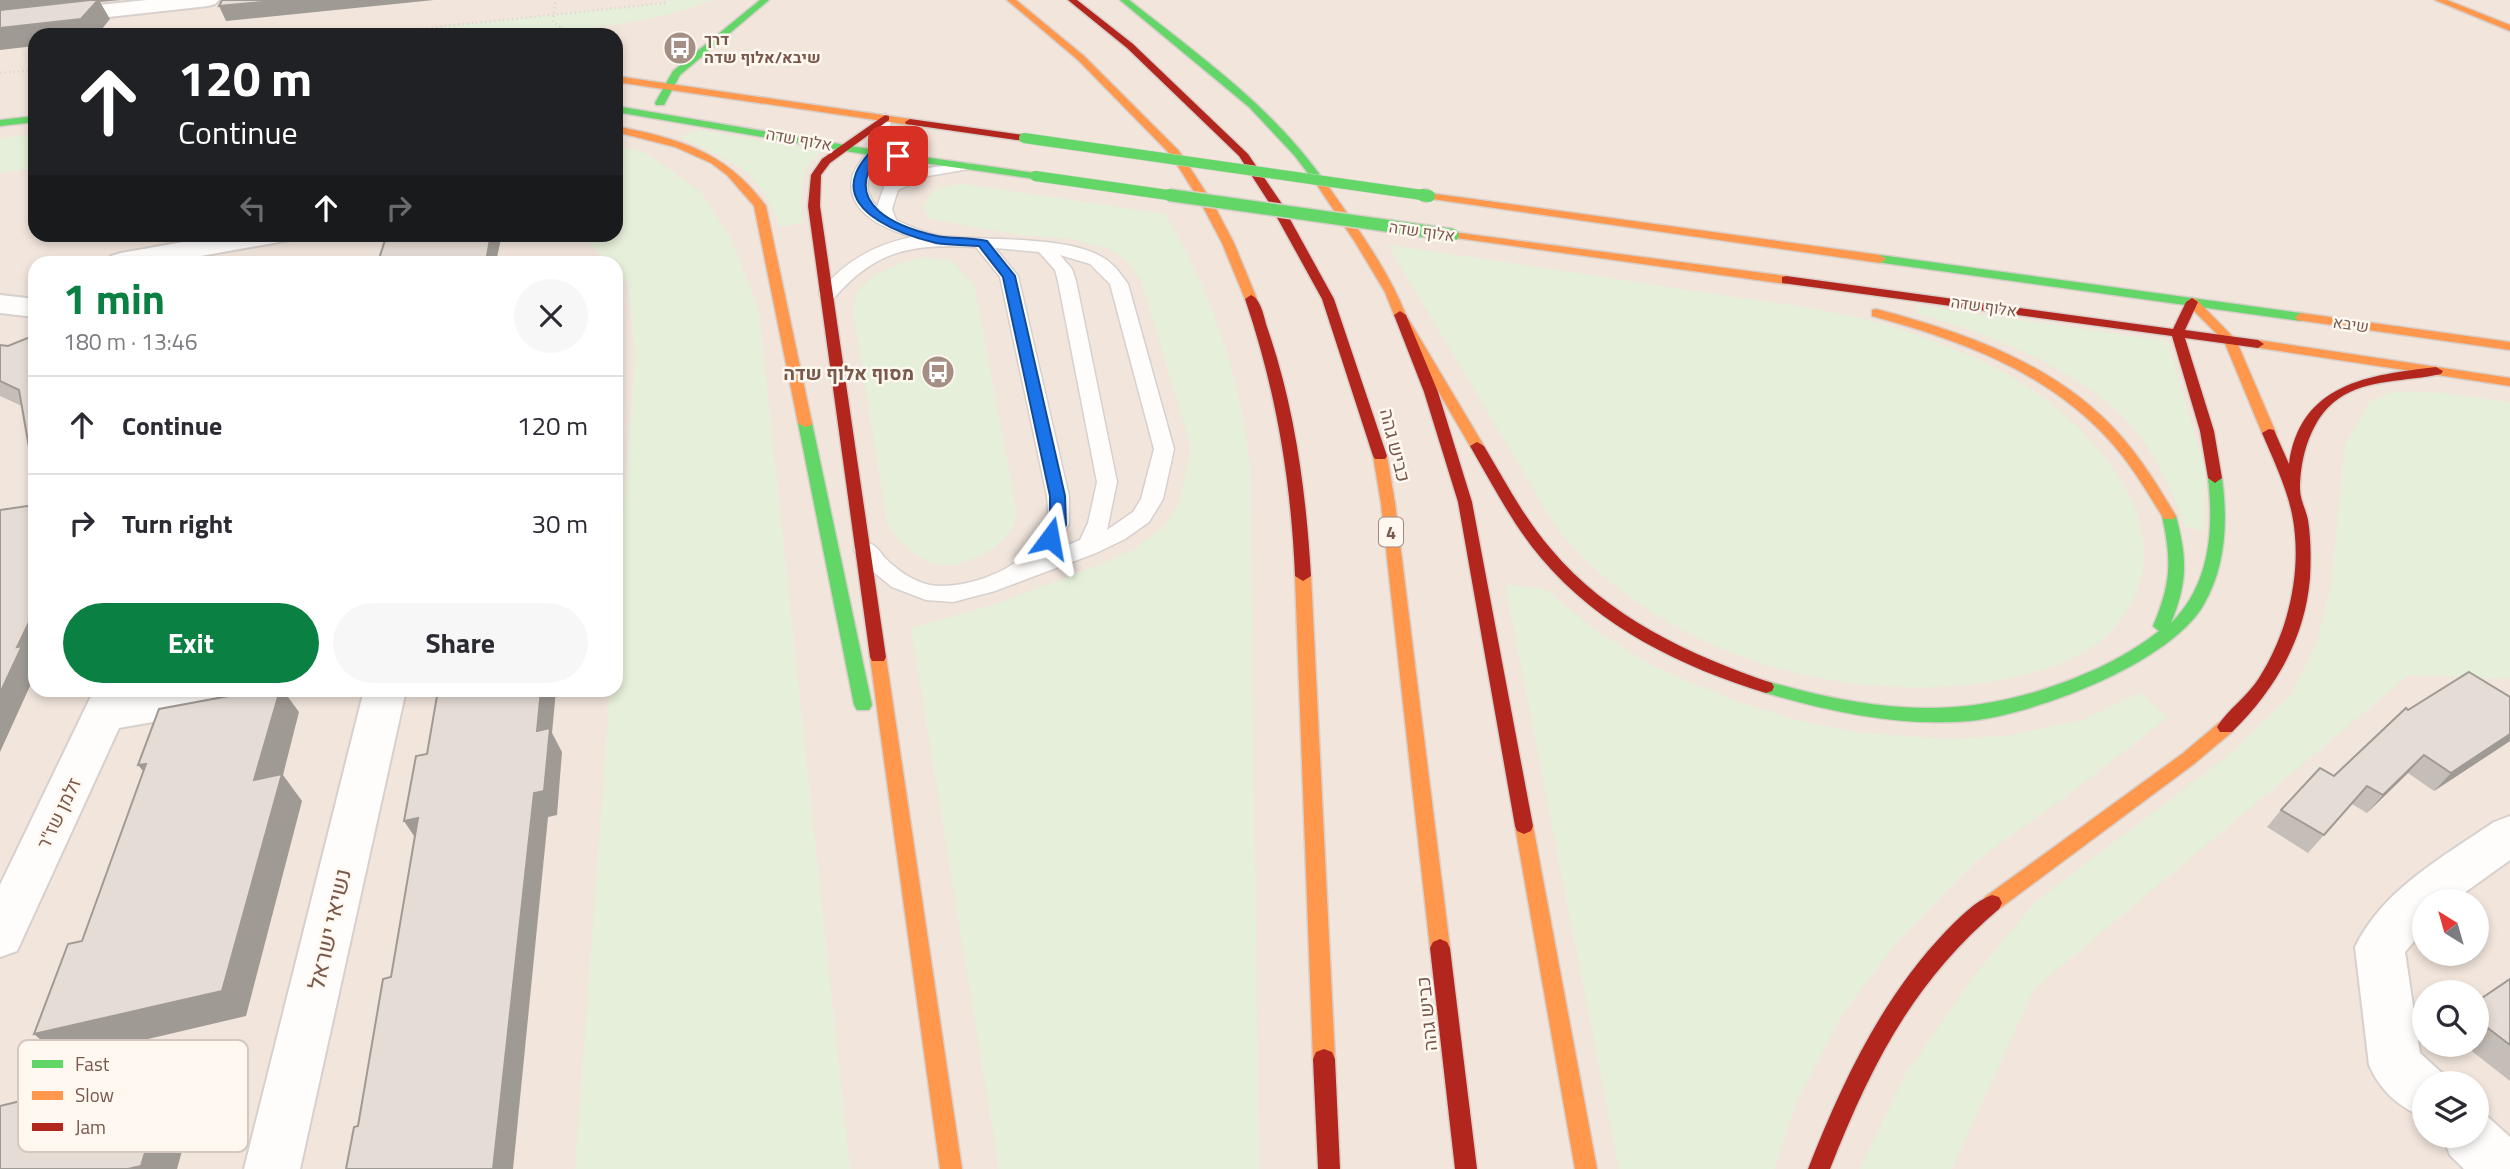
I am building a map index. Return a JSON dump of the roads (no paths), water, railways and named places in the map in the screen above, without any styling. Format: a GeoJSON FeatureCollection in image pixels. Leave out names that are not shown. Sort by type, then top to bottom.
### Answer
{"type":"FeatureCollection","features":[{"type":"Feature","properties":{"kind":"main road"},"geometry":{"type":"LineString","coordinates":[[657,115],[676,73],[765,0]]}},
{"type":"Feature","properties":{"kind":"main road"},"geometry":{"type":"LineString","coordinates":[[1011,0],[1079,56],[1135,110],[1183,164],[1216,222],[1256,307],[1268,348],[1294,449],[1300,504],[1329,1169]]}},
{"type":"Feature","properties":{"kind":"main road","name":"כביש גהה"},"geometry":{"type":"LineString","coordinates":[[1072,0],[1169,81],[1243,155],[1279,211],[1328,299],[1378,444],[1388,503],[1466,1169]]}},
{"type":"Feature","properties":{"kind":"main road"},"geometry":{"type":"LineString","coordinates":[[1124,0],[1236,90],[1295,146],[1361,242],[1391,292],[1432,392],[1465,502],[1586,1169]]}},
{"type":"Feature","properties":{"kind":"main road"},"geometry":{"type":"LineString","coordinates":[[2439,0],[2510,28]]}},
{"type":"Feature","properties":{"kind":"main road"},"geometry":{"type":"LineString","coordinates":[[623,78],[657,70],[706,46]]}},
{"type":"Feature","properties":{"kind":"main road","name":"אלוף שדה"},"geometry":{"type":"LineString","coordinates":[[623,80],[2192,302]]}},
{"type":"Feature","properties":{"kind":"main road","name":"אלוף שדה"},"geometry":{"type":"LineString","coordinates":[[623,109],[875,153],[1035,176],[2230,340]]}},
{"type":"Feature","properties":{"kind":"main road"},"geometry":{"type":"LineString","coordinates":[[885,118],[827,161],[816,176],[814,206],[951,1169]]}},
{"type":"Feature","properties":{"kind":"main road"},"geometry":{"type":"LineString","coordinates":[[0,123],[28,120]]}},
{"type":"Feature","properties":{"kind":"main road"},"geometry":{"type":"LineString","coordinates":[[623,131],[680,144],[716,160],[730,168],[752,190],[760,206],[865,717]]}},
{"type":"Feature","properties":{"kind":"main road"},"geometry":{"type":"LineString","coordinates":[[1614,256],[1828,302]]}},
{"type":"Feature","properties":{"kind":"main road"},"geometry":{"type":"LineString","coordinates":[[1400,315],[1528,533],[1546,557],[1592,600],[1667,649],[1741,680],[1796,696],[1853,708],[1934,714],[1989,712],[2073,686],[2144,650],[2176,626],[2199,600],[2209,575],[2218,537],[2220,503],[2217,471],[2177,333],[2192,302],[2230,340],[2293,491],[2301,524],[2302,561],[2298,607],[2287,644],[2267,681],[2235,720],[2207,744],[1975,916],[1929,964],[1888,1025],[1845,1102],[1819,1169]]}},
{"type":"Feature","properties":{"kind":"main road","name":"שיבא"},"geometry":{"type":"LineString","coordinates":[[2192,302],[2510,346]]}},
{"type":"Feature","properties":{"kind":"main road"},"geometry":{"type":"LineString","coordinates":[[1865,310],[1949,333],[2035,372],[2085,406],[2130,454],[2163,501],[2173,524],[2180,556],[2179,583],[2172,609],[2144,650]]}},
{"type":"Feature","properties":{"kind":"main road","name":"שיבא"},"geometry":{"type":"LineString","coordinates":[[2230,340],[2510,382]]}},
{"type":"Feature","properties":{"kind":"main road"},"geometry":{"type":"LineString","coordinates":[[2293,491],[2295,445],[2315,413],[2325,403],[2360,383],[2390,375],[2436,371]]}},
{"type":"Feature","properties":{"kind":"main road"},"geometry":{"type":"LineString","coordinates":[[881,799],[939,1085]]}},
{"type":"Feature","properties":{"kind":"street"},"geometry":{"type":"LineString","coordinates":[[0,22],[208,0]]}},
{"type":"Feature","properties":{"kind":"street"},"geometry":{"type":"LineString","coordinates":[[155,256],[234,242]]}},
{"type":"Feature","properties":{"kind":"street"},"geometry":{"type":"LineString","coordinates":[[0,288],[28,286]]}},
{"type":"Feature","properties":{"kind":"street"},"geometry":{"type":"LineString","coordinates":[[0,304],[28,307]]}},
{"type":"Feature","properties":{"kind":"street"},"geometry":{"type":"LineString","coordinates":[[111,701],[161,697]]}},
{"type":"Feature","properties":{"kind":"street","name":"נשיאי ישראל"},"geometry":{"type":"LineString","coordinates":[[272,1169],[383,697]]}},
{"type":"Feature","properties":{"kind":"street","name":"זלמן שז\"ר"},"geometry":{"type":"LineString","coordinates":[[0,936],[111,701]]}},
{"type":"Feature","properties":{"kind":"street"},"geometry":{"type":"LineString","coordinates":[[2412,1081],[2395,1065],[2380,947],[2422,897],[2510,835]]}},
{"type":"Feature","properties":{"kind":"street"},"geometry":{"type":"LineString","coordinates":[[2482,1148],[2504,1169]]}},
{"type":"Feature","properties":{"kind":"lane"},"geometry":{"type":"LineString","coordinates":[[885,118],[875,153],[860,175],[859,189],[863,202],[889,223],[938,240]]}},
{"type":"Feature","properties":{"kind":"lane"},"geometry":{"type":"LineString","coordinates":[[889,223],[884,209],[891,187],[924,172],[965,165]]}},
{"type":"Feature","properties":{"kind":"lane"},"geometry":{"type":"LineString","coordinates":[[828,294],[842,276],[869,258],[912,242],[938,240],[982,243],[1092,258],[1107,268],[1119,284],[1164,449],[1152,499],[1141,517],[1117,534],[1088,548],[987,586],[961,593],[936,594],[906,585],[890,575],[865,550]]}},
{"type":"Feature","properties":{"kind":"lane"},"geometry":{"type":"LineString","coordinates":[[982,243],[1009,276],[1058,506],[1058,525],[1042,551],[1018,571],[987,586]]}},
{"type":"Feature","properties":{"kind":"lane"},"geometry":{"type":"LineString","coordinates":[[1046,250],[1063,269],[1068,281],[1107,482],[1099,523],[1088,548]]}},
{"type":"Feature","properties":{"kind":"place","name":"דרך שיבא/אלוף שדה"},"geometry":{"type":"Point","coordinates":[680,48]}},
{"type":"Feature","properties":{"kind":"place","name":"מסוף אלוף שדה"},"geometry":{"type":"Point","coordinates":[938,372]}}]}
